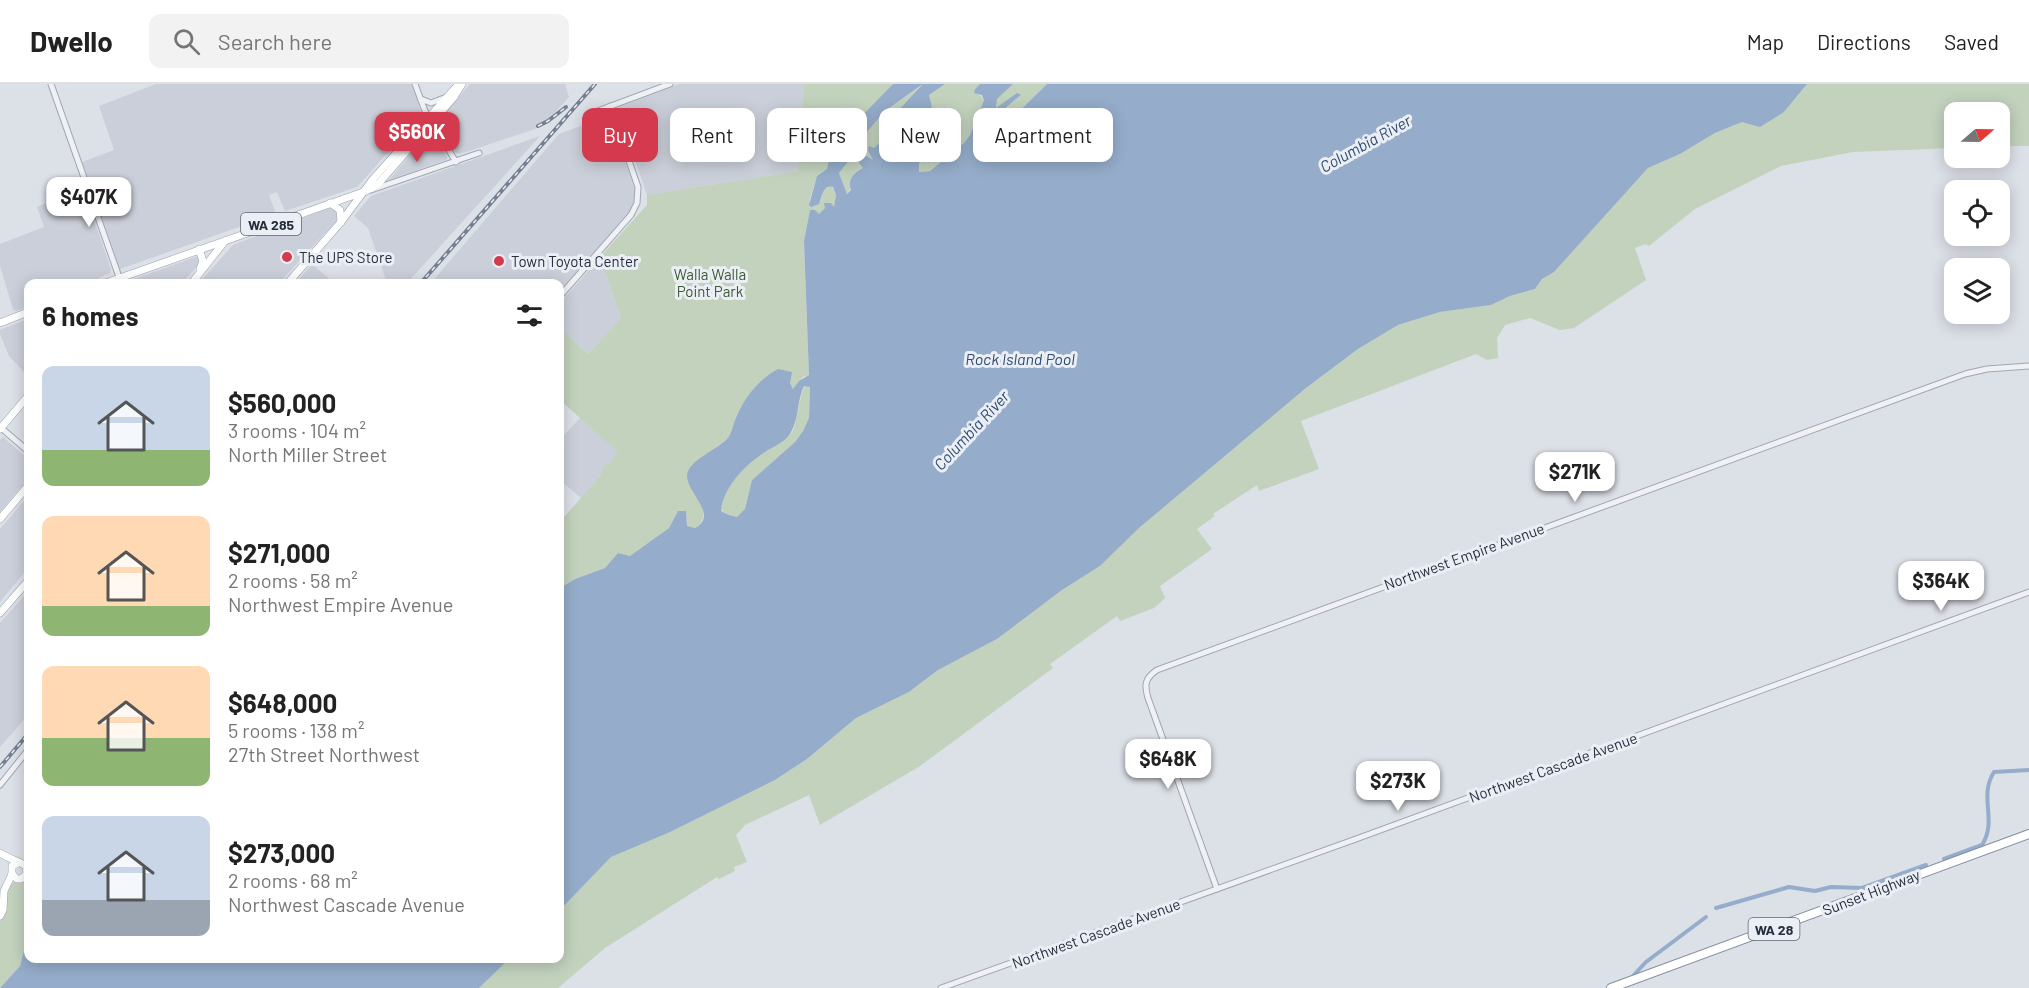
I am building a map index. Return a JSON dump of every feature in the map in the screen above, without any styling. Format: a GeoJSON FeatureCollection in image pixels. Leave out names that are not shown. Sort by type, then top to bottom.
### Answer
{"type":"FeatureCollection","features":[{"type":"Feature","properties":{"kind":"highway","name":"Sunset Highway"},"geometry":{"type":"LineString","coordinates":[[1611,988],[2029,834]]}},
{"type":"Feature","properties":{"kind":"main road","name":"WA 285"},"geometry":{"type":"LineString","coordinates":[[122,279],[199,249],[366,191],[379,183],[444,99],[460,84]]}},
{"type":"Feature","properties":{"kind":"main road","name":"WA 285"},"geometry":{"type":"LineString","coordinates":[[430,120],[454,97],[460,84]]}},
{"type":"Feature","properties":{"kind":"main road"},"geometry":{"type":"LineString","coordinates":[[291,279],[366,191]]}},
{"type":"Feature","properties":{"kind":"main road"},"geometry":{"type":"LineString","coordinates":[[330,203],[340,210],[341,222]]}},
{"type":"Feature","properties":{"kind":"main road","name":"WA 285"},"geometry":{"type":"LineString","coordinates":[[195,279],[226,240]]}},
{"type":"Feature","properties":{"kind":"main road","name":"WA 285"},"geometry":{"type":"LineString","coordinates":[[194,279],[203,264],[199,249]]}},
{"type":"Feature","properties":{"kind":"main road"},"geometry":{"type":"LineString","coordinates":[[0,323],[24,314]]}},
{"type":"Feature","properties":{"kind":"main road"},"geometry":{"type":"LineString","coordinates":[[0,428],[24,401]]}},
{"type":"Feature","properties":{"kind":"main road"},"geometry":{"type":"LineString","coordinates":[[0,519],[24,491]]}},
{"type":"Feature","properties":{"kind":"main road"},"geometry":{"type":"LineString","coordinates":[[0,614],[24,586]]}},
{"type":"Feature","properties":{"kind":"main road"},"geometry":{"type":"LineString","coordinates":[[0,853],[24,864]]}},
{"type":"Feature","properties":{"kind":"main road"},"geometry":{"type":"LineString","coordinates":[[0,859],[9,864],[13,874]]}},
{"type":"Feature","properties":{"kind":"main road"},"geometry":{"type":"LineString","coordinates":[[0,916],[5,889],[13,874],[24,865]]}},
{"type":"Feature","properties":{"kind":"main road"},"geometry":{"type":"LineString","coordinates":[[13,874],[24,876]]}},
{"type":"Feature","properties":{"kind":"street"},"geometry":{"type":"LineString","coordinates":[[51,84],[119,279]]}},
{"type":"Feature","properties":{"kind":"street"},"geometry":{"type":"LineString","coordinates":[[415,84],[430,120],[456,162]]}},
{"type":"Feature","properties":{"kind":"street"},"geometry":{"type":"LineString","coordinates":[[605,108],[670,84]]}},
{"type":"Feature","properties":{"kind":"street"},"geometry":{"type":"LineString","coordinates":[[420,99],[426,103],[444,99]]}},
{"type":"Feature","properties":{"kind":"street"},"geometry":{"type":"LineString","coordinates":[[564,291],[631,214],[637,203],[639,194],[637,183],[610,106]]}},
{"type":"Feature","properties":{"kind":"street"},"geometry":{"type":"LineString","coordinates":[[366,191],[479,153]]}},
{"type":"Feature","properties":{"kind":"street","name":"Northwest Empire Avenue"},"geometry":{"type":"LineString","coordinates":[[1217,889],[1148,698],[1145,684],[1150,675],[1160,668],[1965,374],[1987,369],[2029,366]]}},
{"type":"Feature","properties":{"kind":"street"},"geometry":{"type":"LineString","coordinates":[[0,428],[24,448]]}},
{"type":"Feature","properties":{"kind":"street","name":"Northwest Cascade Avenue"},"geometry":{"type":"LineString","coordinates":[[941,988],[2029,592]]}},
{"type":"Feature","properties":{"kind":"street"},"geometry":{"type":"LineString","coordinates":[[0,785],[24,755]]}},
{"type":"Feature","properties":{"kind":"shaded area"},"geometry":{"type":"Polygon","coordinates":[[[156,84],[412,84],[421,113],[357,187],[285,211],[277,192],[269,195],[276,214],[120,269],[82,162],[114,150],[99,106],[156,84]]]}},
{"type":"Feature","properties":{"kind":"shaded area"},"geometry":{"type":"Polygon","coordinates":[[[470,84],[565,84],[569,97],[549,119],[535,129],[460,154],[456,153],[438,120],[470,84]]]}},
{"type":"Feature","properties":{"kind":"shaded area"},"geometry":{"type":"Polygon","coordinates":[[[679,84],[804,84],[802,108],[767,108],[767,162],[799,162],[798,171],[647,195],[636,162],[658,162],[658,108],[617,108],[679,84]]]}},
{"type":"Feature","properties":{"kind":"shaded area"},"geometry":{"type":"Polygon","coordinates":[[[582,126],[582,162],[625,162],[636,192],[637,204],[564,287],[564,279],[434,279],[559,134],[582,126]]]}},
{"type":"Feature","properties":{"kind":"shaded area"},"geometry":{"type":"Polygon","coordinates":[[[429,132],[434,133],[448,159],[389,180],[429,132]]]}},
{"type":"Feature","properties":{"kind":"shaded area"},"geometry":{"type":"Polygon","coordinates":[[[540,136],[411,279],[386,279],[368,228],[354,216],[371,196],[540,136]]]}},
{"type":"Feature","properties":{"kind":"shaded area"},"geometry":{"type":"Polygon","coordinates":[[[83,188],[111,269],[110,273],[96,279],[24,279],[24,308],[16,311],[13,309],[0,266],[0,244],[44,227],[37,207],[83,188]]]}},
{"type":"Feature","properties":{"kind":"shaded area"},"geometry":{"type":"Polygon","coordinates":[[[334,206],[340,217],[283,279],[202,279],[233,245],[334,206]]]}},
{"type":"Feature","properties":{"kind":"shaded area"},"geometry":{"type":"Polygon","coordinates":[[[198,256],[200,263],[186,279],[135,279],[198,256]]]}},
{"type":"Feature","properties":{"kind":"shaded area"},"geometry":{"type":"Polygon","coordinates":[[[600,257],[621,318],[588,354],[564,332],[564,298],[600,257]]]}},
{"type":"Feature","properties":{"kind":"shaded area"},"geometry":{"type":"Polygon","coordinates":[[[312,264],[329,279],[299,279],[312,264]]]}},
{"type":"Feature","properties":{"kind":"shaded area"},"geometry":{"type":"Polygon","coordinates":[[[24,321],[24,372],[9,356],[0,330],[24,321]]]}},
{"type":"Feature","properties":{"kind":"shaded area"},"geometry":{"type":"Polygon","coordinates":[[[580,418],[619,452],[611,462],[603,466],[600,476],[581,498],[564,483],[564,436],[580,418]]]}},
{"type":"Feature","properties":{"kind":"shaded area"},"geometry":{"type":"Polygon","coordinates":[[[3,437],[24,455],[24,484],[0,512],[0,440],[3,437]]]}},
{"type":"Feature","properties":{"kind":"shaded area"},"geometry":{"type":"Polygon","coordinates":[[[24,501],[24,573],[0,602],[0,529],[24,501]]]}},
{"type":"Feature","properties":{"kind":"shaded area"},"geometry":{"type":"Polygon","coordinates":[[[24,596],[24,720],[0,747],[0,623],[24,596]]]}},
{"type":"Feature","properties":{"kind":"green space","name":"Walla Walla Point Park"},"geometry":{"type":"Polygon","coordinates":[[[804,84],[893,84],[867,112],[867,108],[802,108],[804,84]]]}},
{"type":"Feature","properties":{"kind":"green space"},"geometry":{"type":"Polygon","coordinates":[[[924,84],[901,108],[889,108],[924,84]]]}},
{"type":"Feature","properties":{"kind":"green space"},"geometry":{"type":"Polygon","coordinates":[[[945,84],[980,84],[975,89],[984,100],[981,108],[973,108],[973,128],[961,145],[961,108],[931,108],[929,95],[945,84]]]}},
{"type":"Feature","properties":{"kind":"green space"},"geometry":{"type":"Polygon","coordinates":[[[1013,84],[1047,84],[1022,108],[1006,108],[1021,96],[998,108],[996,108],[997,99],[1013,84]]]}},
{"type":"Feature","properties":{"kind":"green space"},"geometry":{"type":"Polygon","coordinates":[[[1807,84],[2029,84],[2029,146],[2010,146],[2010,102],[1944,102],[1944,148],[1853,152],[1781,166],[1695,209],[1649,246],[1646,244],[1635,248],[1646,280],[1574,328],[1560,330],[1530,318],[1505,325],[1497,338],[1498,358],[1487,360],[1476,354],[1301,421],[1319,469],[1259,491],[1257,485],[1213,514],[1215,516],[1197,529],[1212,549],[1160,586],[1165,598],[1154,608],[1120,621],[1117,616],[1050,664],[1053,668],[920,766],[820,825],[809,795],[745,825],[736,835],[747,862],[734,867],[735,871],[719,879],[717,877],[605,948],[558,988],[479,988],[505,963],[564,963],[564,906],[611,857],[668,833],[775,780],[807,759],[856,718],[909,692],[938,670],[997,639],[1062,590],[1100,566],[1139,528],[1306,388],[1358,349],[1398,325],[1440,312],[1491,305],[1510,296],[1535,289],[1542,279],[1554,272],[1648,168],[1680,154],[1715,133],[1742,122],[1784,112],[1807,84]]]}},
{"type":"Feature","properties":{"kind":"green space"},"geometry":{"type":"Polygon","coordinates":[[[879,118],[879,143],[874,148],[874,161],[867,156],[867,132],[879,118]]]}},
{"type":"Feature","properties":{"kind":"green space","name":"Walla Walla Point Park"},"geometry":{"type":"Polygon","coordinates":[[[799,162],[828,162],[827,169],[817,176],[809,202],[820,202],[824,189],[831,185],[836,195],[834,207],[826,207],[819,215],[810,210],[804,241],[809,375],[803,377],[793,389],[790,383],[791,372],[741,407],[729,438],[695,463],[687,478],[701,504],[703,518],[695,528],[687,526],[686,511],[678,511],[669,528],[630,556],[618,553],[605,568],[564,586],[564,517],[600,476],[603,466],[611,462],[618,452],[564,404],[564,332],[588,354],[621,318],[600,257],[647,205],[647,195],[798,171],[799,162]]]}},
{"type":"Feature","properties":{"kind":"green space"},"geometry":{"type":"Polygon","coordinates":[[[848,162],[859,162],[864,168],[847,194],[839,173],[848,162]]]}},
{"type":"Feature","properties":{"kind":"green space"},"geometry":{"type":"Polygon","coordinates":[[[941,162],[930,171],[918,172],[919,163],[941,162]]]}},
{"type":"Feature","properties":{"kind":"green space"},"geometry":{"type":"Polygon","coordinates":[[[805,386],[810,386],[809,418],[803,431],[795,442],[752,480],[745,510],[737,517],[721,510],[726,493],[743,470],[792,432],[805,386]]]}},
{"type":"Feature","properties":{"kind":"green space"},"geometry":{"type":"Polygon","coordinates":[[[24,876],[24,950],[20,966],[0,988],[0,922],[6,897],[12,884],[24,876]]]}},
{"type":"Feature","properties":{"kind":"water","name":"Rock Island Pool"},"geometry":{"type":"Polygon","coordinates":[[[893,84],[923,84],[889,108],[879,108],[879,118],[867,132],[867,111],[893,84]]]}},
{"type":"Feature","properties":{"kind":"water","name":"Rock Island Pool"},"geometry":{"type":"Polygon","coordinates":[[[923,84],[945,84],[929,95],[932,107],[901,108],[923,84]]]}},
{"type":"Feature","properties":{"kind":"water","name":"Rock Island Pool"},"geometry":{"type":"Polygon","coordinates":[[[980,84],[1013,84],[997,99],[996,108],[981,108],[984,100],[982,95],[974,93],[975,89],[980,84]]]}},
{"type":"Feature","properties":{"kind":"water","name":"Rock Island Pool"},"geometry":{"type":"Polygon","coordinates":[[[1047,84],[1807,84],[1784,112],[1760,127],[1742,122],[1715,133],[1680,154],[1648,168],[1554,272],[1542,279],[1535,289],[1510,296],[1491,305],[1440,312],[1398,325],[1358,349],[1306,388],[1139,528],[1100,566],[1062,590],[997,639],[938,670],[909,692],[856,718],[807,759],[775,780],[668,833],[611,857],[564,906],[564,586],[605,568],[618,553],[630,556],[669,528],[678,511],[686,511],[687,526],[695,528],[702,523],[703,510],[688,483],[688,471],[692,465],[727,439],[743,403],[765,378],[778,369],[792,372],[790,383],[793,389],[799,381],[809,375],[804,241],[810,210],[815,210],[819,214],[825,208],[824,203],[831,203],[834,207],[836,195],[833,187],[825,189],[819,204],[811,207],[809,205],[817,176],[827,169],[828,162],[848,162],[839,173],[847,194],[851,190],[852,177],[863,168],[858,162],[867,162],[867,156],[873,160],[868,150],[869,146],[874,148],[879,143],[879,162],[920,162],[919,172],[930,171],[941,162],[961,162],[961,145],[973,128],[973,162],[1113,162],[1113,108],[1022,108],[1047,84]],[[804,386],[794,427],[789,435],[743,470],[726,493],[721,511],[737,517],[745,509],[752,480],[795,442],[803,431],[809,418],[810,387],[804,386]]]}},
{"type":"Feature","properties":{"kind":"water","name":"Rock Island Pool"},"geometry":{"type":"Polygon","coordinates":[[[1017,93],[1021,95],[1006,108],[996,108],[1017,93]]]}},
{"type":"Feature","properties":{"kind":"water"},"geometry":{"type":"Polygon","coordinates":[[[24,950],[24,963],[505,963],[479,988],[0,988],[20,966],[24,950]]]}},
{"type":"Feature","properties":{"kind":"waterway"},"geometry":{"type":"LineString","coordinates":[[1944,859],[1982,845],[1988,827],[1988,790],[1994,772],[2029,770]]}},
{"type":"Feature","properties":{"kind":"waterway"},"geometry":{"type":"LineString","coordinates":[[1716,908],[1789,887],[1815,891],[1831,887],[1862,888],[1926,865]]}},
{"type":"Feature","properties":{"kind":"waterway"},"geometry":{"type":"LineString","coordinates":[[1633,976],[1646,962],[1706,917]]}},
{"type":"Feature","properties":{"kind":"railway"},"geometry":{"type":"LineString","coordinates":[[424,279],[595,84]]}},
{"type":"Feature","properties":{"kind":"railway"},"geometry":{"type":"LineString","coordinates":[[538,126],[566,107]]}},
{"type":"Feature","properties":{"kind":"railway"},"geometry":{"type":"LineString","coordinates":[[0,767],[24,739]]}},
{"type":"Feature","properties":{"kind":"place","name":"The UPS Store"},"geometry":{"type":"Point","coordinates":[287,257]}},
{"type":"Feature","properties":{"kind":"place","name":"Town Toyota Center"},"geometry":{"type":"Point","coordinates":[499,261]}},
{"type":"Feature","properties":{"kind":"water label","name":"Columbia River"},"geometry":{"type":"Point","coordinates":[1365,143]}},
{"type":"Feature","properties":{"kind":"water label","name":"Columbia River"},"geometry":{"type":"Point","coordinates":[971,430]}}]}
